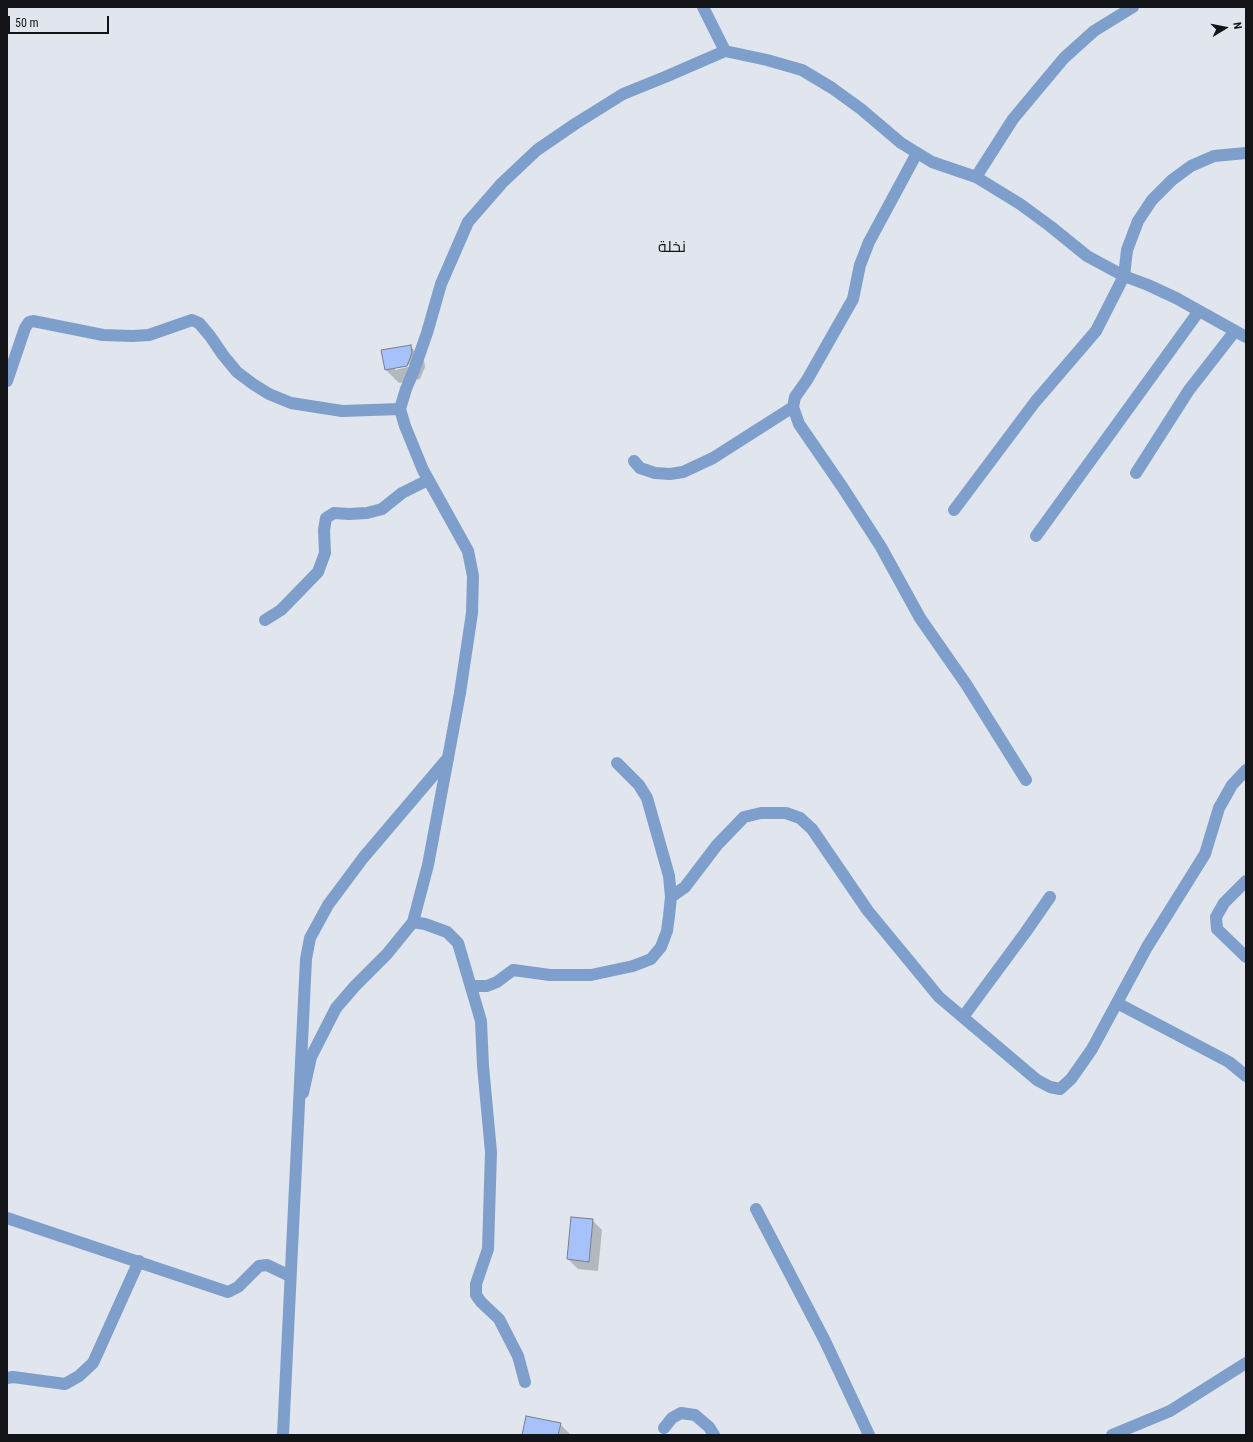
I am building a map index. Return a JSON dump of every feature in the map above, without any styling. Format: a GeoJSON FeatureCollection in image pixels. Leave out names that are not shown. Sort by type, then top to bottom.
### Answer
{"type":"FeatureCollection","features":[{"type":"Feature","properties":{"kind":"street"},"geometry":{"type":"LineString","coordinates":[[703,7],[725,51]]}},
{"type":"Feature","properties":{"kind":"street"},"geometry":{"type":"LineString","coordinates":[[976,177],[1013,119],[1064,58],[1094,31],[1133,7]]}},
{"type":"Feature","properties":{"kind":"street"},"geometry":{"type":"LineString","coordinates":[[300,1105],[311,1057],[336,1008],[355,986],[387,954],[413,922],[428,865],[460,693],[472,613],[473,576],[468,551],[423,470],[405,426],[400,409],[427,333],[441,284],[468,222],[502,183],[537,150],[623,94],[725,51],[767,60],[802,70],[832,88],[861,109],[901,143],[932,162],[976,177],[1020,204],[1087,256],[1124,276],[1176,298],[1241,334],[1189,390],[1136,473]]}},
{"type":"Feature","properties":{"kind":"street"},"geometry":{"type":"LineString","coordinates":[[917,153],[869,242],[860,265],[853,299],[807,380],[794,397],[793,407],[799,424],[881,547],[920,618],[966,684],[1026,780]]}},
{"type":"Feature","properties":{"kind":"street"},"geometry":{"type":"LineString","coordinates":[[954,510],[1035,402],[1096,331],[1124,276],[1126,250],[1138,221],[1152,200],[1172,180],[1192,166],[1214,156],[1246,153]]}},
{"type":"Feature","properties":{"kind":"street"},"geometry":{"type":"LineString","coordinates":[[1036,536],[1199,310]]}},
{"type":"Feature","properties":{"kind":"street"},"geometry":{"type":"LineString","coordinates":[[7,381],[28,322],[34,321],[103,335],[133,336],[149,335],[192,320],[199,324],[210,336],[223,356],[238,372],[269,394],[291,403],[342,411],[400,409]]}},
{"type":"Feature","properties":{"kind":"street"},"geometry":{"type":"LineString","coordinates":[[634,461],[640,468],[655,473],[670,474],[683,472],[713,458],[793,407]]}},
{"type":"Feature","properties":{"kind":"street"},"geometry":{"type":"LineString","coordinates":[[265,620],[281,610],[318,572],[325,552],[324,530],[326,518],[334,513],[367,513],[382,509],[402,493],[428,480]]}},
{"type":"Feature","properties":{"kind":"street"},"geometry":{"type":"LineString","coordinates":[[283,1435],[306,959],[310,938],[328,905],[363,858],[448,758]]}},
{"type":"Feature","properties":{"kind":"street"},"geometry":{"type":"LineString","coordinates":[[471,986],[487,986],[497,982],[513,970],[550,975],[591,975],[633,966],[651,959],[661,946],[667,931],[671,897],[669,876],[647,798],[640,784],[617,763]]}},
{"type":"Feature","properties":{"kind":"street"},"geometry":{"type":"LineString","coordinates":[[671,897],[685,887],[717,845],[744,817],[761,813],[786,813],[800,818],[812,829],[868,911],[939,996],[1037,1080],[1050,1087],[1060,1089],[1071,1079],[1092,1049],[1147,947],[1205,854],[1222,802],[1232,784],[1246,770]]}},
{"type":"Feature","properties":{"kind":"street"},"geometry":{"type":"LineString","coordinates":[[1246,880],[1224,903],[1216,917],[1217,929],[1246,957]]}},
{"type":"Feature","properties":{"kind":"street"},"geometry":{"type":"LineString","coordinates":[[963,1017],[1026,933],[1050,897]]}},
{"type":"Feature","properties":{"kind":"street"},"geometry":{"type":"LineString","coordinates":[[413,922],[425,924],[447,932],[458,943],[481,1021],[483,1066],[491,1152],[488,1250],[476,1284],[476,1295],[481,1302],[499,1318],[518,1356],[525,1382]]}},
{"type":"Feature","properties":{"kind":"street"},"geometry":{"type":"LineString","coordinates":[[1117,1003],[1228,1062],[1246,1076]]}},
{"type":"Feature","properties":{"kind":"street"},"geometry":{"type":"LineString","coordinates":[[756,1209],[825,1341],[869,1435]]}},
{"type":"Feature","properties":{"kind":"street"},"geometry":{"type":"LineString","coordinates":[[7,1218],[228,1292],[238,1287],[259,1266],[267,1265],[290,1276]]}},
{"type":"Feature","properties":{"kind":"street"},"geometry":{"type":"LineString","coordinates":[[7,1378],[65,1384],[79,1376],[93,1363],[139,1262]]}},
{"type":"Feature","properties":{"kind":"street"},"geometry":{"type":"LineString","coordinates":[[1112,1435],[1170,1411],[1246,1363]]}},
{"type":"Feature","properties":{"kind":"street"},"geometry":{"type":"LineString","coordinates":[[664,1428],[672,1418],[681,1413],[695,1415],[710,1427],[714,1435]]}},
{"type":"Feature","properties":{"kind":"building"},"geometry":{"type":"Polygon","coordinates":[[[411,345],[412,353],[407,366],[385,370],[381,350],[411,345]]]}},
{"type":"Feature","properties":{"kind":"building"},"geometry":{"type":"Polygon","coordinates":[[[571,1217],[593,1219],[589,1262],[567,1259],[571,1217]]]}},
{"type":"Feature","properties":{"kind":"building"},"geometry":{"type":"Polygon","coordinates":[[[526,1416],[561,1423],[558,1435],[522,1435],[526,1416]]]}},
{"type":"Feature","properties":{"kind":"district","name":"نخلة"},"geometry":{"type":"Point","coordinates":[672,248]}}]}
